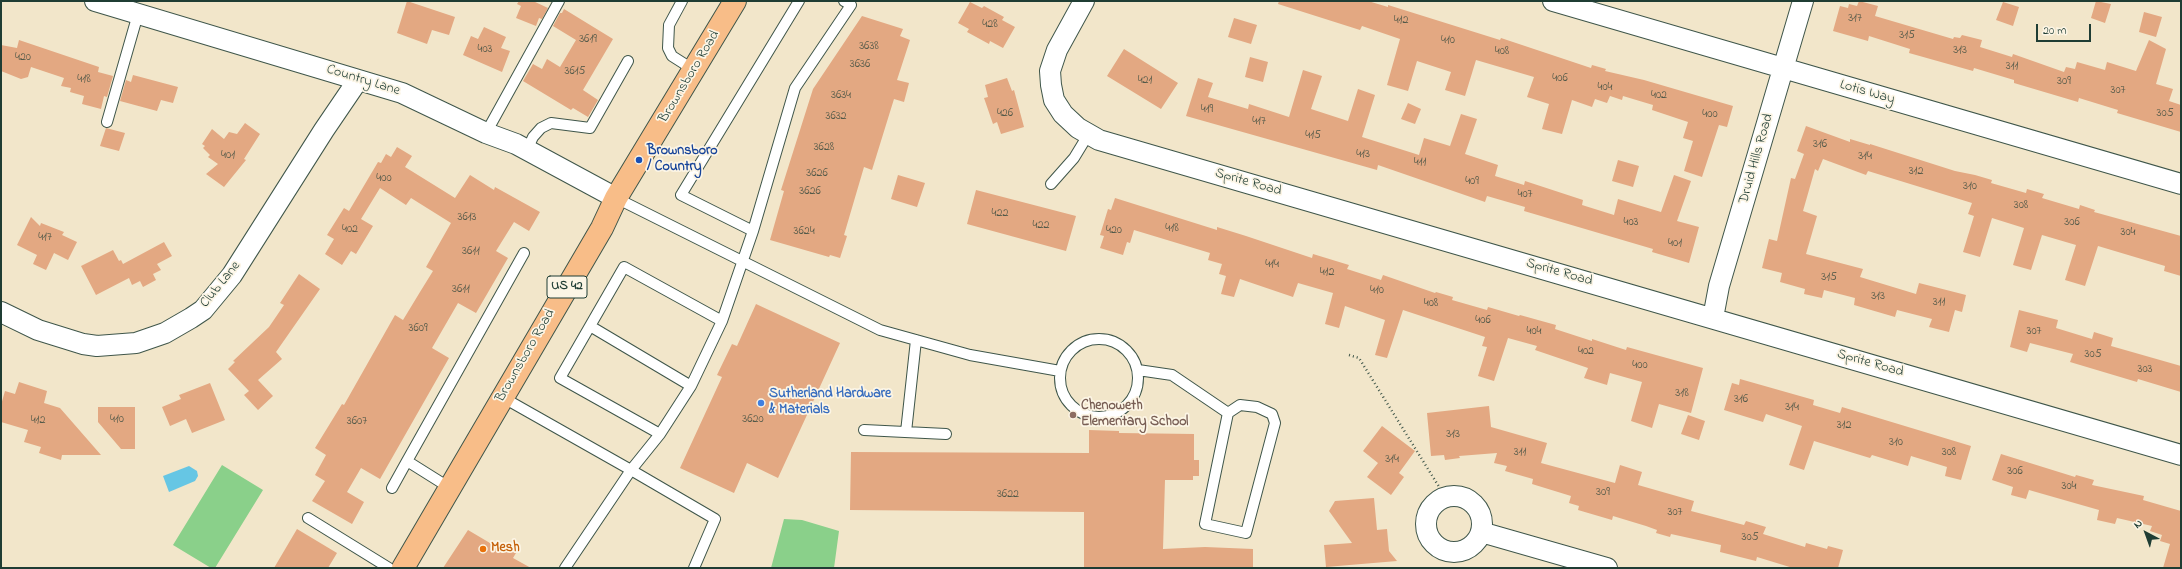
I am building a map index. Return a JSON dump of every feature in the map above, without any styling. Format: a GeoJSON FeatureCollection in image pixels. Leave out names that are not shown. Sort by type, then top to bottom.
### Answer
{"type":"FeatureCollection","features":[{"type":"Feature","properties":{"kind":"main road","name":"Brownsboro Road"},"geometry":{"type":"LineString","coordinates":[[403,568],[602,228],[616,198],[735,1]]}},
{"type":"Feature","properties":{"kind":"street","name":"Country Lane"},"geometry":{"type":"LineString","coordinates":[[95,1],[415,98],[486,133],[527,150],[616,198]]}},
{"type":"Feature","properties":{"kind":"street","name":"Sprite Road"},"geometry":{"type":"LineString","coordinates":[[1084,1],[1057,50],[1050,71],[1050,85],[1054,100],[1063,114],[1088,135],[2181,455]]}},
{"type":"Feature","properties":{"kind":"street","name":"Lotis Way"},"geometry":{"type":"LineString","coordinates":[[1553,1],[2181,184]]}},
{"type":"Feature","properties":{"kind":"street","name":"Druid Hills Road"},"geometry":{"type":"LineString","coordinates":[[1713,318],[1720,286],[1803,1]]}},
{"type":"Feature","properties":{"kind":"street","name":"Club Lane"},"geometry":{"type":"LineString","coordinates":[[1,312],[38,330],[83,344],[97,346],[136,343],[165,333],[191,318],[207,305],[232,275],[324,130],[358,80]]}},
{"type":"Feature","properties":{"kind":"street"},"geometry":{"type":"LineString","coordinates":[[1462,497],[1471,502],[1478,511],[1482,521],[1480,532],[1476,542],[1467,549],[1457,552],[1446,551],[1436,546],[1429,538],[1426,527],[1427,516],[1432,507],[1446,498],[1462,497]]}},
{"type":"Feature","properties":{"kind":"street"},"geometry":{"type":"LineString","coordinates":[[1480,532],[1607,568]]}},
{"type":"Feature","properties":{"kind":"lane"},"geometry":{"type":"LineString","coordinates":[[486,133],[559,1]]}},
{"type":"Feature","properties":{"kind":"lane"},"geometry":{"type":"LineString","coordinates":[[682,1],[669,25],[668,48],[672,56],[694,70]]}},
{"type":"Feature","properties":{"kind":"lane"},"geometry":{"type":"LineString","coordinates":[[753,231],[681,195],[799,1]]}},
{"type":"Feature","properties":{"kind":"lane"},"geometry":{"type":"LineString","coordinates":[[565,568],[631,470],[660,434],[691,386],[722,321],[753,231],[795,88],[851,5],[844,1]]}},
{"type":"Feature","properties":{"kind":"lane"},"geometry":{"type":"LineString","coordinates":[[107,122],[138,14]]}},
{"type":"Feature","properties":{"kind":"lane"},"geometry":{"type":"LineString","coordinates":[[527,150],[533,137],[541,128],[551,123],[590,128],[628,61]]}},
{"type":"Feature","properties":{"kind":"lane"},"geometry":{"type":"LineString","coordinates":[[1051,184],[1074,158],[1088,135]]}},
{"type":"Feature","properties":{"kind":"lane"},"geometry":{"type":"LineString","coordinates":[[616,198],[880,330],[970,355],[1060,371]]}},
{"type":"Feature","properties":{"kind":"lane"},"geometry":{"type":"LineString","coordinates":[[392,488],[524,253]]}},
{"type":"Feature","properties":{"kind":"lane"},"geometry":{"type":"LineString","coordinates":[[660,434],[560,378],[624,267],[722,321]]}},
{"type":"Feature","properties":{"kind":"lane"},"geometry":{"type":"LineString","coordinates":[[590,326],[691,386]]}},
{"type":"Feature","properties":{"kind":"lane"},"geometry":{"type":"LineString","coordinates":[[1091,339],[1107,339],[1121,344],[1132,355],[1138,370],[1139,385],[1133,400],[1122,411],[1107,417],[1092,417],[1077,411],[1066,400],[1060,386],[1060,371],[1066,356],[1077,345],[1091,339]]}},
{"type":"Feature","properties":{"kind":"lane"},"geometry":{"type":"LineString","coordinates":[[906,432],[916,340]]}},
{"type":"Feature","properties":{"kind":"lane"},"geometry":{"type":"LineString","coordinates":[[1138,370],[1172,375],[1228,413]]}},
{"type":"Feature","properties":{"kind":"lane"},"geometry":{"type":"LineString","coordinates":[[502,397],[631,470],[715,520],[694,568]]}},
{"type":"Feature","properties":{"kind":"lane"},"geometry":{"type":"LineString","coordinates":[[1240,405],[1256,407],[1272,414],[1275,423],[1246,533],[1205,524],[1228,413],[1240,405]]}},
{"type":"Feature","properties":{"kind":"lane"},"geometry":{"type":"LineString","coordinates":[[864,430],[946,434]]}},
{"type":"Feature","properties":{"kind":"lane"},"geometry":{"type":"LineString","coordinates":[[407,461],[450,488]]}},
{"type":"Feature","properties":{"kind":"lane"},"geometry":{"type":"LineString","coordinates":[[308,518],[389,568]]}},
{"type":"Feature","properties":{"kind":"path"},"geometry":{"type":"LineString","coordinates":[[1349,355],[1359,358],[1446,498]]}},
{"type":"Feature","properties":{"kind":"green space"},"geometry":{"type":"Polygon","coordinates":[[[222,465],[263,490],[215,568],[211,568],[173,545],[222,465]]]}},
{"type":"Feature","properties":{"kind":"green space"},"geometry":{"type":"Polygon","coordinates":[[[784,519],[802,520],[839,531],[834,568],[771,568],[784,519]]]}},
{"type":"Feature","properties":{"kind":"water"},"geometry":{"type":"Polygon","coordinates":[[[189,466],[197,471],[198,476],[195,481],[169,492],[163,476],[189,466]]]}},
{"type":"Feature","properties":{"kind":"building"},"geometry":{"type":"Polygon","coordinates":[[[407,1],[455,17],[449,35],[432,30],[427,44],[397,33],[407,1]]]}},
{"type":"Feature","properties":{"kind":"building"},"geometry":{"type":"Polygon","coordinates":[[[519,1],[533,1],[548,8],[542,19],[539,18],[536,26],[516,18],[521,6],[517,4],[519,1]]]}},
{"type":"Feature","properties":{"kind":"building"},"geometry":{"type":"Polygon","coordinates":[[[1279,1],[1368,1],[1388,7],[1388,5],[1500,40],[1501,38],[1591,68],[1592,65],[1606,69],[1605,71],[1644,80],[1733,106],[1727,127],[1719,125],[1702,177],[1684,171],[1693,141],[1683,138],[1688,122],[1652,110],[1653,105],[1623,96],[1622,100],[1610,96],[1607,103],[1595,99],[1592,107],[1572,100],[1562,134],[1542,129],[1549,104],[1527,97],[1534,77],[1476,60],[1465,96],[1445,90],[1451,72],[1417,61],[1408,91],[1387,85],[1400,39],[1362,26],[1360,30],[1278,4],[1279,1]]]}},
{"type":"Feature","properties":{"kind":"building"},"geometry":{"type":"Polygon","coordinates":[[[1859,1],[1878,6],[1875,16],[1953,39],[1954,37],[1960,38],[1962,35],[1982,40],[1980,47],[2012,57],[2013,54],[2064,72],[2066,67],[2075,69],[2077,62],[2105,70],[2107,62],[2136,71],[2149,40],[2166,49],[2156,84],[2173,89],[2169,101],[2181,105],[2181,132],[2117,113],[2118,110],[2079,98],[2078,102],[2014,83],[2014,80],[1974,68],[1973,71],[1909,53],[1910,49],[1869,36],[1868,41],[1833,31],[1840,6],[1848,8],[1849,4],[1857,6],[1859,1]]]}},
{"type":"Feature","properties":{"kind":"building"},"geometry":{"type":"Polygon","coordinates":[[[2096,1],[2111,4],[2105,23],[2091,18],[2096,1]]]}},
{"type":"Feature","properties":{"kind":"building"},"geometry":{"type":"Polygon","coordinates":[[[970,2],[982,8],[984,6],[1004,17],[1002,20],[1015,27],[1003,48],[990,41],[989,44],[967,32],[969,29],[958,23],[970,2]]]}},
{"type":"Feature","properties":{"kind":"building"},"geometry":{"type":"Polygon","coordinates":[[[2003,2],[2019,7],[2013,26],[1996,20],[2003,2]]]}},
{"type":"Feature","properties":{"kind":"building"},"geometry":{"type":"Polygon","coordinates":[[[564,9],[613,39],[583,90],[598,100],[588,117],[573,108],[571,110],[523,81],[533,64],[542,69],[547,59],[560,67],[576,40],[553,26],[564,9]]]}},
{"type":"Feature","properties":{"kind":"building"},"geometry":{"type":"Polygon","coordinates":[[[2144,12],[2162,17],[2156,37],[2139,32],[2144,12]]]}},
{"type":"Feature","properties":{"kind":"building"},"geometry":{"type":"Polygon","coordinates":[[[862,16],[903,29],[900,36],[910,40],[897,80],[909,83],[904,102],[894,99],[872,170],[864,167],[844,235],[847,236],[840,258],[830,255],[829,257],[770,240],[784,191],[781,190],[813,89],[862,16]]]}},
{"type":"Feature","properties":{"kind":"building"},"geometry":{"type":"Polygon","coordinates":[[[1234,18],[1257,25],[1251,44],[1228,37],[1234,18]]]}},
{"type":"Feature","properties":{"kind":"building"},"geometry":{"type":"Polygon","coordinates":[[[484,27],[506,37],[501,48],[510,51],[502,72],[463,55],[471,36],[478,39],[484,27]]]}},
{"type":"Feature","properties":{"kind":"building"},"geometry":{"type":"Polygon","coordinates":[[[19,40],[99,67],[98,72],[113,76],[107,97],[104,96],[101,109],[82,104],[84,96],[70,92],[71,88],[61,86],[64,78],[31,67],[28,77],[21,79],[1,71],[1,45],[17,48],[19,40]]]}},
{"type":"Feature","properties":{"kind":"building"},"geometry":{"type":"Polygon","coordinates":[[[1124,49],[1178,83],[1161,109],[1107,76],[1124,49]]]}},
{"type":"Feature","properties":{"kind":"building"},"geometry":{"type":"Polygon","coordinates":[[[1250,57],[1268,62],[1263,82],[1245,77],[1250,57]]]}},
{"type":"Feature","properties":{"kind":"building"},"geometry":{"type":"Polygon","coordinates":[[[1303,70],[1322,76],[1311,109],[1348,121],[1358,89],[1375,95],[1362,137],[1419,155],[1424,138],[1450,146],[1461,114],[1477,119],[1465,154],[1498,165],[1495,176],[1524,185],[1525,181],[1583,200],[1582,205],[1614,215],[1618,199],[1661,212],[1674,175],[1691,181],[1677,221],[1699,227],[1689,263],[1652,252],[1653,249],[1524,211],[1525,207],[1487,196],[1485,202],[1378,165],[1377,170],[1186,116],[1198,78],[1213,83],[1208,97],[1248,109],[1249,104],[1289,117],[1303,70]]]}},
{"type":"Feature","properties":{"kind":"building"},"geometry":{"type":"Polygon","coordinates":[[[133,75],[178,87],[173,103],[161,100],[157,111],[120,101],[126,80],[131,82],[133,75]]]}},
{"type":"Feature","properties":{"kind":"building"},"geometry":{"type":"Polygon","coordinates":[[[1007,78],[1012,91],[1014,90],[1024,127],[1001,134],[997,122],[993,124],[984,98],[988,97],[985,85],[1007,78]]]}},
{"type":"Feature","properties":{"kind":"building"},"geometry":{"type":"Polygon","coordinates":[[[1408,103],[1421,109],[1415,124],[1401,119],[1408,103]]]}},
{"type":"Feature","properties":{"kind":"building"},"geometry":{"type":"Polygon","coordinates":[[[245,123],[260,134],[244,159],[246,160],[224,187],[206,174],[218,164],[208,157],[210,155],[203,148],[205,146],[202,144],[212,129],[224,139],[229,132],[237,134],[245,123]]]}},
{"type":"Feature","properties":{"kind":"building"},"geometry":{"type":"Polygon","coordinates":[[[1806,126],[1850,142],[1850,139],[1870,144],[1955,171],[1992,180],[1991,183],[2026,193],[2027,189],[2044,194],[2042,198],[2079,209],[2080,205],[2095,210],[2094,212],[2181,236],[2181,276],[2164,271],[2165,266],[2098,246],[2085,286],[2065,280],[2076,245],[2042,235],[2031,270],[2013,265],[2024,228],[1992,218],[1980,257],[1963,252],[1974,216],[1968,214],[1972,203],[1868,171],[1866,175],[1823,159],[1818,171],[1815,169],[1803,211],[1817,216],[1806,254],[1863,269],[1860,277],[1916,294],[1919,283],[1966,295],[1962,312],[1955,310],[1949,332],[1929,327],[1932,319],[1897,310],[1895,317],[1854,305],[1855,298],[1824,290],[1822,298],[1804,294],[1805,289],[1780,282],[1782,273],[1762,268],[1769,239],[1777,241],[1791,178],[1795,179],[1804,154],[1797,151],[1806,126]]]}},
{"type":"Feature","properties":{"kind":"building"},"geometry":{"type":"Polygon","coordinates":[[[106,128],[125,133],[119,151],[100,146],[106,128]]]}},
{"type":"Feature","properties":{"kind":"building"},"geometry":{"type":"Polygon","coordinates":[[[397,147],[412,156],[405,167],[455,198],[470,175],[494,190],[495,187],[540,212],[529,231],[514,222],[496,251],[508,258],[476,313],[458,303],[432,348],[449,358],[380,479],[361,468],[347,492],[364,502],[352,524],[312,501],[325,481],[315,475],[326,455],[315,448],[342,404],[344,405],[395,315],[403,320],[433,271],[426,267],[451,223],[411,198],[406,205],[380,188],[361,219],[373,226],[356,254],[351,251],[342,265],[325,254],[334,239],[327,235],[344,208],[349,211],[378,162],[381,163],[386,154],[391,157],[397,147]]]}},
{"type":"Feature","properties":{"kind":"building"},"geometry":{"type":"Polygon","coordinates":[[[1618,160],[1639,166],[1633,187],[1612,181],[1618,160]]]}},
{"type":"Feature","properties":{"kind":"building"},"geometry":{"type":"Polygon","coordinates":[[[898,175],[925,183],[917,207],[891,199],[898,175]]]}},
{"type":"Feature","properties":{"kind":"building"},"geometry":{"type":"Polygon","coordinates":[[[976,190],[1076,216],[1066,251],[967,224],[976,190]]]}},
{"type":"Feature","properties":{"kind":"building"},"geometry":{"type":"Polygon","coordinates":[[[1115,198],[1217,230],[1217,227],[1312,258],[1313,254],[1349,265],[1347,269],[1381,280],[1383,275],[1435,293],[1453,297],[1452,300],[1487,310],[1488,307],[1556,325],[1555,329],[1592,341],[1592,339],[1626,350],[1627,347],[1703,368],[1691,413],[1659,404],[1652,428],[1631,421],[1642,382],[1610,373],[1607,385],[1584,378],[1588,368],[1535,350],[1537,346],[1508,338],[1494,381],[1478,376],[1487,347],[1482,346],[1485,337],[1403,310],[1387,358],[1375,355],[1385,320],[1345,306],[1339,328],[1325,324],[1333,293],[1298,283],[1293,297],[1240,279],[1234,297],[1221,294],[1226,276],[1219,274],[1222,264],[1208,260],[1210,253],[1134,230],[1130,243],[1127,242],[1123,255],[1100,248],[1104,236],[1100,235],[1108,209],[1111,210],[1115,198]]]}},
{"type":"Feature","properties":{"kind":"building"},"geometry":{"type":"Polygon","coordinates":[[[31,217],[40,226],[41,223],[64,232],[62,235],[77,242],[68,260],[54,253],[46,270],[33,264],[37,255],[17,245],[31,217]]]}},
{"type":"Feature","properties":{"kind":"building"},"geometry":{"type":"Polygon","coordinates":[[[164,242],[172,256],[157,264],[161,270],[153,274],[156,280],[143,287],[140,281],[132,285],[129,278],[96,295],[81,266],[113,250],[119,261],[121,260],[123,264],[164,242]]]}},
{"type":"Feature","properties":{"kind":"building"},"geometry":{"type":"Polygon","coordinates":[[[299,274],[320,289],[276,352],[282,359],[258,380],[273,396],[258,410],[244,395],[249,391],[228,369],[235,362],[233,361],[269,327],[284,305],[280,303],[299,274]]]}},
{"type":"Feature","properties":{"kind":"building"},"geometry":{"type":"Polygon","coordinates":[[[756,304],[840,343],[778,478],[747,463],[734,493],[680,468],[722,377],[717,375],[732,344],[737,346],[756,304]]]}},
{"type":"Feature","properties":{"kind":"building"},"geometry":{"type":"Polygon","coordinates":[[[2019,310],[2058,320],[2056,328],[2092,339],[2094,332],[2113,338],[2111,346],[2181,366],[2181,392],[2138,379],[2137,382],[2070,362],[2073,354],[2030,343],[2027,352],[2010,347],[2019,310]]]}},
{"type":"Feature","properties":{"kind":"building"},"geometry":{"type":"Polygon","coordinates":[[[1740,379],[1814,400],[1813,405],[1840,413],[1842,407],[1971,446],[1961,480],[1945,476],[1947,467],[1911,456],[1908,466],[1872,455],[1870,458],[1814,441],[1804,470],[1789,465],[1802,426],[1766,414],[1763,422],[1724,410],[1732,383],[1739,385],[1740,379]]]}},
{"type":"Feature","properties":{"kind":"building"},"geometry":{"type":"Polygon","coordinates":[[[19,382],[47,391],[44,403],[60,408],[101,455],[62,455],[61,460],[39,453],[41,447],[24,442],[28,430],[1,422],[1,405],[5,391],[15,394],[19,382]]]}},
{"type":"Feature","properties":{"kind":"building"},"geometry":{"type":"Polygon","coordinates":[[[210,383],[225,420],[192,433],[186,419],[170,426],[162,407],[181,399],[179,395],[210,383]]]}},
{"type":"Feature","properties":{"kind":"building"},"geometry":{"type":"Polygon","coordinates":[[[1489,406],[1491,427],[1547,443],[1541,463],[1615,483],[1620,465],[1642,472],[1638,485],[1694,501],[1691,511],[1744,525],[1746,521],[1766,527],[1763,534],[1805,547],[1806,543],[1827,549],[1828,546],[1843,550],[1838,568],[1793,568],[1757,557],[1756,561],[1720,552],[1721,545],[1671,534],[1670,537],[1656,533],[1657,530],[1613,516],[1612,520],[1578,510],[1579,506],[1569,503],[1571,496],[1532,484],[1533,479],[1505,471],[1507,466],[1494,463],[1497,453],[1459,456],[1460,458],[1445,460],[1444,455],[1431,456],[1427,413],[1489,406]]]}},
{"type":"Feature","properties":{"kind":"building"},"geometry":{"type":"Polygon","coordinates":[[[98,407],[135,407],[135,449],[121,449],[98,422],[98,407]]]}},
{"type":"Feature","properties":{"kind":"building"},"geometry":{"type":"Polygon","coordinates":[[[1688,415],[1705,421],[1699,440],[1681,434],[1688,415]]]}},
{"type":"Feature","properties":{"kind":"building"},"geometry":{"type":"Polygon","coordinates":[[[1382,426],[1415,451],[1399,473],[1404,477],[1391,495],[1367,477],[1378,463],[1363,451],[1382,426]]]}},
{"type":"Feature","properties":{"kind":"building","name":"Chenoweth Elementary School"},"geometry":{"type":"Polygon","coordinates":[[[1089,430],[1119,431],[1119,433],[1194,434],[1194,460],[1199,460],[1199,476],[1193,476],[1193,480],[1165,480],[1163,549],[1205,547],[1253,549],[1253,568],[1084,568],[1084,512],[850,510],[851,452],[1089,453],[1089,430]]]}},
{"type":"Feature","properties":{"kind":"building"},"geometry":{"type":"Polygon","coordinates":[[[2001,454],[2075,477],[2076,475],[2094,480],[2092,485],[2144,496],[2143,500],[2181,511],[2181,568],[2163,568],[2170,544],[2160,541],[2162,535],[2150,531],[2152,526],[2117,518],[2115,524],[2097,520],[2099,510],[2029,490],[2026,499],[2011,495],[2013,487],[1992,480],[2001,454]]]}},
{"type":"Feature","properties":{"kind":"building"},"geometry":{"type":"Polygon","coordinates":[[[1374,498],[1377,530],[1387,529],[1389,551],[1397,561],[1326,567],[1324,545],[1352,543],[1329,511],[1335,501],[1374,498]]]}},
{"type":"Feature","properties":{"kind":"building"},"geometry":{"type":"Polygon","coordinates":[[[297,529],[337,553],[328,568],[274,568],[297,529]]]}},
{"type":"Feature","properties":{"kind":"building","name":"Mesh"},"geometry":{"type":"Polygon","coordinates":[[[468,530],[495,546],[497,542],[516,553],[513,558],[531,568],[443,568],[468,530]]]}},
{"type":"Feature","properties":{"kind":"place","name":"Brownsboro / Country"},"geometry":{"type":"Point","coordinates":[639,160]}},
{"type":"Feature","properties":{"kind":"place","name":"Sutherland Hardware & Materials"},"geometry":{"type":"Point","coordinates":[761,403]}},
{"type":"Feature","properties":{"kind":"place","name":"Chenoweth Elementary School"},"geometry":{"type":"Point","coordinates":[1073,415]}},
{"type":"Feature","properties":{"kind":"place","name":"Mesh"},"geometry":{"type":"Point","coordinates":[483,549]}}]}
